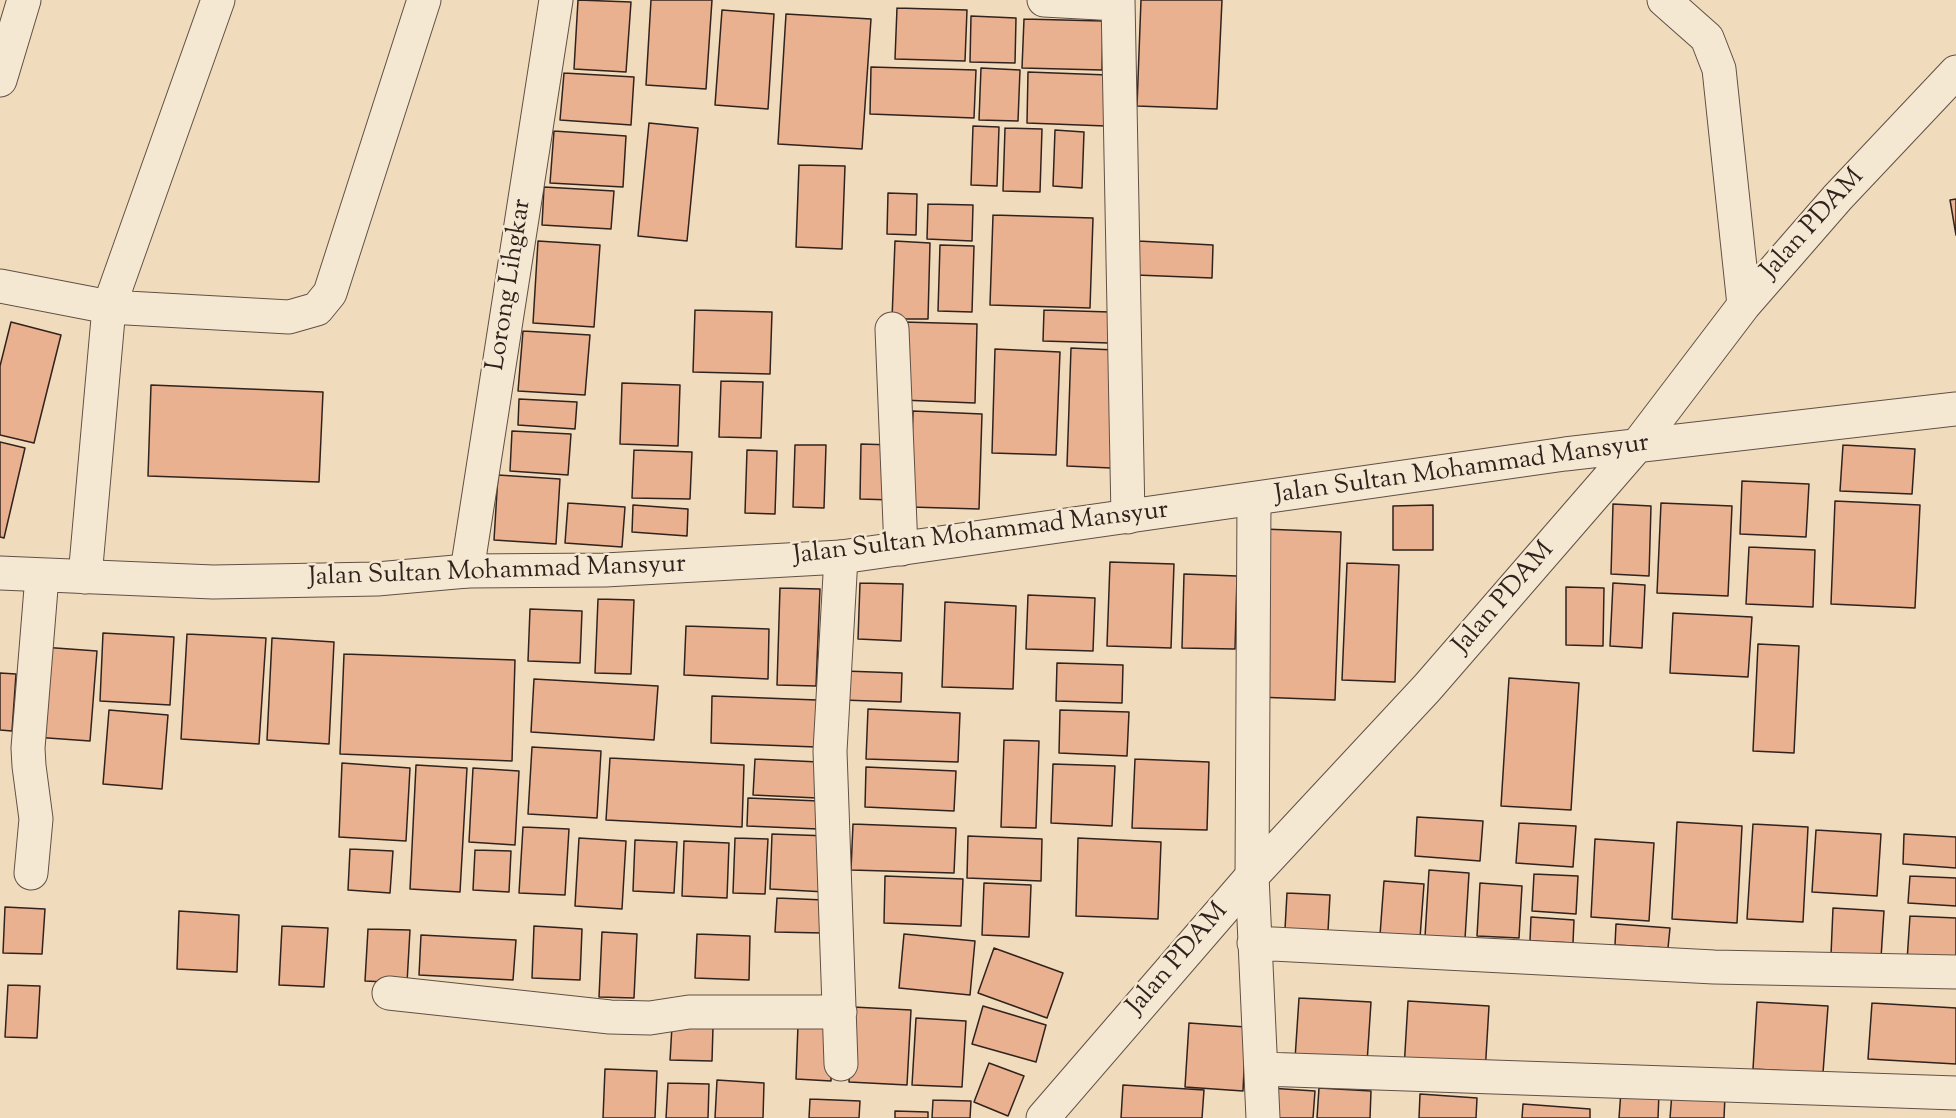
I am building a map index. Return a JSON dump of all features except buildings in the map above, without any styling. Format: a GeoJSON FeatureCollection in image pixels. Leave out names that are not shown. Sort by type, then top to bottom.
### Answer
{"type":"FeatureCollection","features":[{"type":"Feature","properties":{"kind":"street"},"geometry":{"type":"LineString","coordinates":[[85,577],[109,307],[218,0]]}},
{"type":"Feature","properties":{"kind":"street"},"geometry":{"type":"LineString","coordinates":[[0,286],[109,307],[289,317],[317,309],[330,293],[424,0]]}},
{"type":"Feature","properties":{"kind":"street","name":"Lorong Lihgkar"},"geometry":{"type":"LineString","coordinates":[[467,571],[556,0]]}},
{"type":"Feature","properties":{"kind":"street"},"geometry":{"type":"LineString","coordinates":[[1044,0],[1118,2],[1128,517]]}},
{"type":"Feature","properties":{"kind":"street"},"geometry":{"type":"LineString","coordinates":[[1664,0],[1707,38],[1719,69],[1744,305]]}},
{"type":"Feature","properties":{"kind":"street"},"geometry":{"type":"LineString","coordinates":[[0,80],[15,5]]}},
{"type":"Feature","properties":{"kind":"street","name":"Jalan PDAM"},"geometry":{"type":"LineString","coordinates":[[1043,1118],[1252,876],[1427,688],[1636,447],[1744,305],[1838,197],[1956,72]]}},
{"type":"Feature","properties":{"kind":"street"},"geometry":{"type":"LineString","coordinates":[[892,329],[901,549]]}},
{"type":"Feature","properties":{"kind":"street","name":"Jalan Sultan Mohammad Mansyur"},"geometry":{"type":"LineString","coordinates":[[0,573],[225,582],[377,579],[467,571],[605,570],[840,557],[1565,454],[1956,410]]}},
{"type":"Feature","properties":{"kind":"street"},"geometry":{"type":"LineString","coordinates":[[1254,500],[1252,876],[1263,1118]]}},
{"type":"Feature","properties":{"kind":"street"},"geometry":{"type":"LineString","coordinates":[[840,557],[830,751],[841,1064]]}},
{"type":"Feature","properties":{"kind":"street"},"geometry":{"type":"LineString","coordinates":[[30,873],[36,819],[28,748],[42,576]]}},
{"type":"Feature","properties":{"kind":"street"},"geometry":{"type":"LineString","coordinates":[[1254,943],[1714,967],[1956,972]]}},
{"type":"Feature","properties":{"kind":"street"},"geometry":{"type":"LineString","coordinates":[[390,993],[610,1017],[650,1018],[689,1012],[840,1012]]}},
{"type":"Feature","properties":{"kind":"street"},"geometry":{"type":"LineString","coordinates":[[1262,1069],[1956,1093]]}}]}
